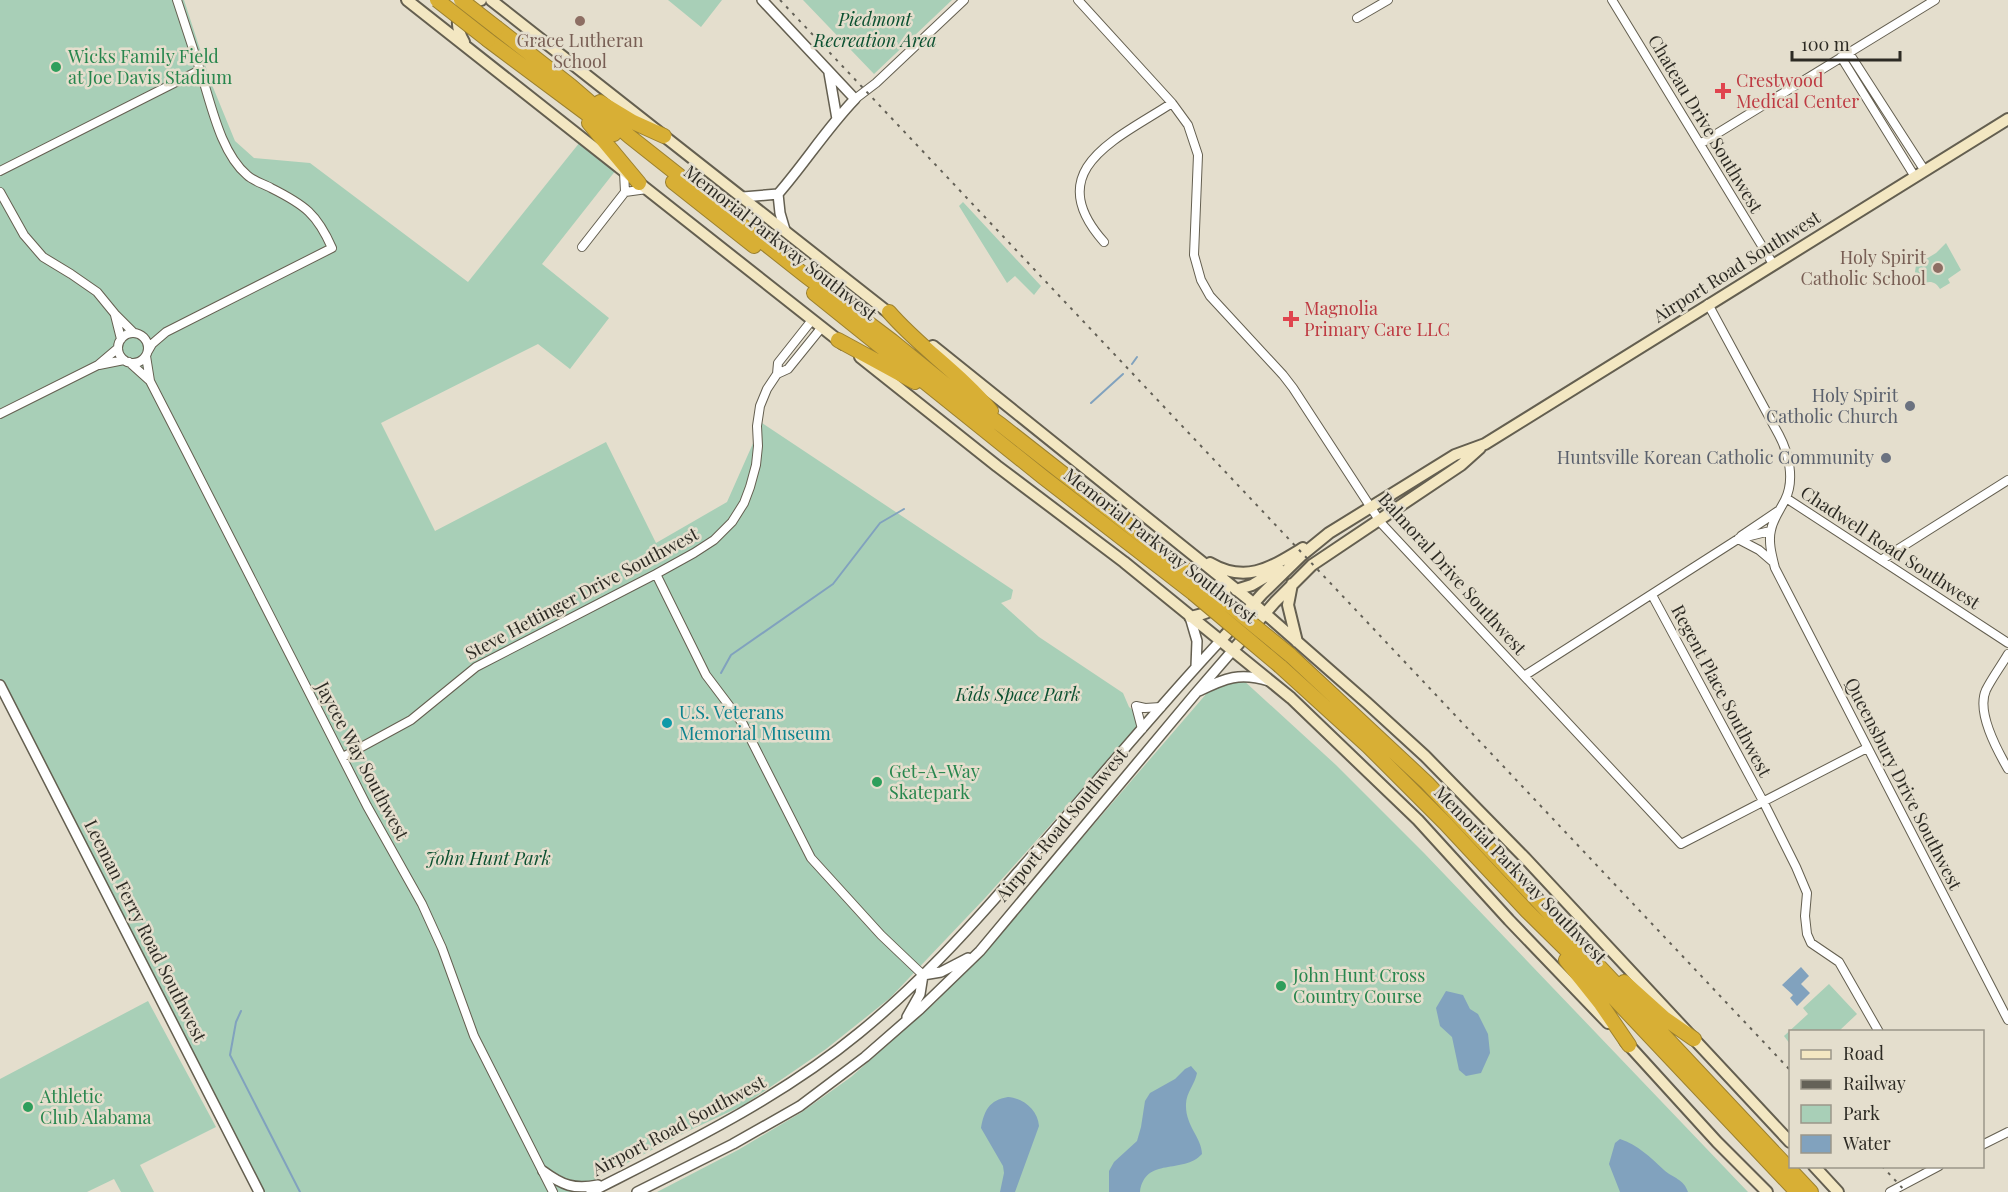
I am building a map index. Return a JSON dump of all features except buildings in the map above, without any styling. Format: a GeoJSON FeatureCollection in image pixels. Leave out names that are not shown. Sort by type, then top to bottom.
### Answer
{"type":"FeatureCollection","features":[{"type":"Feature","properties":{"kind":"highway","name":"Memorial Parkway Southwest"},"geometry":{"type":"LineString","coordinates":[[437,0],[566,100],[604,126],[1043,477],[1290,655],[1427,783],[1811,1192]]}},
{"type":"Feature","properties":{"kind":"highway","name":"Memorial Parkway Southwest"},"geometry":{"type":"LineString","coordinates":[[461,0],[806,276],[951,389],[1001,424],[1197,587],[1414,792],[1527,912],[1600,983],[1797,1192]]}},
{"type":"Feature","properties":{"kind":"highway"},"geometry":{"type":"LineString","coordinates":[[571,86],[633,122],[664,136]]}},
{"type":"Feature","properties":{"kind":"highway"},"geometry":{"type":"LineString","coordinates":[[566,100],[596,130],[643,186]]}},
{"type":"Feature","properties":{"kind":"highway"},"geometry":{"type":"LineString","coordinates":[[889,312],[908,335],[978,396],[1001,424]]}},
{"type":"Feature","properties":{"kind":"highway"},"geometry":{"type":"LineString","coordinates":[[838,340],[946,399]]}},
{"type":"Feature","properties":{"kind":"highway"},"geometry":{"type":"LineString","coordinates":[[1527,912],[1601,1004],[1629,1044]]}},
{"type":"Feature","properties":{"kind":"highway"},"geometry":{"type":"LineString","coordinates":[[1557,922],[1664,1018],[1694,1040]]}},
{"type":"Feature","properties":{"kind":"main road"},"geometry":{"type":"LineString","coordinates":[[407,0],[997,466],[1124,562],[1291,698],[1418,820],[1509,920],[1629,1044],[1717,1142],[1767,1192]]}},
{"type":"Feature","properties":{"kind":"main road"},"geometry":{"type":"LineString","coordinates":[[420,10],[437,8],[447,0]]}},
{"type":"Feature","properties":{"kind":"main road"},"geometry":{"type":"LineString","coordinates":[[466,47],[456,22],[465,7],[473,2],[481,0],[493,2],[1045,435],[1253,603],[1367,703],[1446,777],[1789,1140]]}},
{"type":"Feature","properties":{"kind":"main road","name":"Airport Road Southwest"},"geometry":{"type":"LineString","coordinates":[[1233,650],[1264,613],[1312,565],[1461,465],[1485,444],[2008,119]]}},
{"type":"Feature","properties":{"kind":"main road","name":"Airport Road Southwest"},"geometry":{"type":"LineString","coordinates":[[1221,640],[1253,603],[1302,555],[1329,533],[1455,455],[1485,444]]}},
{"type":"Feature","properties":{"kind":"main road"},"geometry":{"type":"LineString","coordinates":[[1176,543],[1218,568],[1229,572],[1247,573],[1280,562],[1329,533]]}},
{"type":"Feature","properties":{"kind":"main road"},"geometry":{"type":"LineString","coordinates":[[1236,590],[1252,585],[1302,555]]}},
{"type":"Feature","properties":{"kind":"main road"},"geometry":{"type":"LineString","coordinates":[[1190,617],[1204,614],[1220,606],[1226,597],[1223,580]]}},
{"type":"Feature","properties":{"kind":"main road"},"geometry":{"type":"LineString","coordinates":[[1292,584],[1288,605],[1298,642]]}},
{"type":"Feature","properties":{"kind":"main road"},"geometry":{"type":"LineString","coordinates":[[1270,681],[1263,664],[1268,650],[1279,642],[1288,640],[1298,642]]}},
{"type":"Feature","properties":{"kind":"main road"},"geometry":{"type":"LineString","coordinates":[[1815,1168],[1838,1192]]}},
{"type":"Feature","properties":{"kind":"street"},"geometry":{"type":"LineString","coordinates":[[98,365],[126,361],[138,362],[152,344],[166,332],[332,248],[323,228],[309,210],[248,176],[231,157],[177,0]]}},
{"type":"Feature","properties":{"kind":"street"},"geometry":{"type":"LineString","coordinates":[[762,0],[855,99]]}},
{"type":"Feature","properties":{"kind":"street"},"geometry":{"type":"LineString","coordinates":[[743,197],[778,194],[855,99],[876,83],[964,0]]}},
{"type":"Feature","properties":{"kind":"street","name":"Balmoral Drive Southwest"},"geometry":{"type":"LineString","coordinates":[[1078,0],[1172,103],[1188,125],[1198,154],[1194,255],[1205,289],[1293,388],[1379,520],[1681,844],[1763,801]]}},
{"type":"Feature","properties":{"kind":"street"},"geometry":{"type":"LineString","coordinates":[[1357,18],[1388,0]]}},
{"type":"Feature","properties":{"kind":"street","name":"Chateau Drive Southwest"},"geometry":{"type":"LineString","coordinates":[[1612,0],[1773,264]]}},
{"type":"Feature","properties":{"kind":"street"},"geometry":{"type":"LineString","coordinates":[[1700,144],[1935,0]]}},
{"type":"Feature","properties":{"kind":"street"},"geometry":{"type":"LineString","coordinates":[[1849,53],[1920,174]]}},
{"type":"Feature","properties":{"kind":"street"},"geometry":{"type":"LineString","coordinates":[[1841,57],[1920,174]]}},
{"type":"Feature","properties":{"kind":"street"},"geometry":{"type":"LineString","coordinates":[[0,171],[200,70]]}},
{"type":"Feature","properties":{"kind":"street"},"geometry":{"type":"LineString","coordinates":[[829,71],[837,119]]}},
{"type":"Feature","properties":{"kind":"street"},"geometry":{"type":"LineString","coordinates":[[1104,242],[1095,232],[1084,211],[1080,195],[1083,173],[1104,147],[1172,103]]}},
{"type":"Feature","properties":{"kind":"street"},"geometry":{"type":"LineString","coordinates":[[624,172],[625,192]]}},
{"type":"Feature","properties":{"kind":"street"},"geometry":{"type":"LineString","coordinates":[[582,247],[625,192],[643,186]]}},
{"type":"Feature","properties":{"kind":"street"},"geometry":{"type":"LineString","coordinates":[[0,192],[24,235],[43,257],[98,292],[134,333],[144,336],[166,332]]}},
{"type":"Feature","properties":{"kind":"street"},"geometry":{"type":"LineString","coordinates":[[778,194],[785,230]]}},
{"type":"Feature","properties":{"kind":"street","name":"Queensbury Drive Southwest"},"geometry":{"type":"LineString","coordinates":[[1708,304],[1784,444],[1790,470],[1786,498],[1770,531],[1774,568],[2008,1020]]}},
{"type":"Feature","properties":{"kind":"street"},"geometry":{"type":"LineString","coordinates":[[0,414],[98,365],[118,348],[121,339],[115,314]]}},
{"type":"Feature","properties":{"kind":"street","name":"Steve Hettinger Drive Southwest"},"geometry":{"type":"LineString","coordinates":[[343,757],[411,720],[476,667],[656,574],[714,540],[732,522],[744,503],[756,465],[760,406],[777,374],[778,363],[812,320]]}},
{"type":"Feature","properties":{"kind":"street","name":"Steve Hettinger Drive Southwest"},"geometry":{"type":"LineString","coordinates":[[777,374],[788,369],[822,327]]}},
{"type":"Feature","properties":{"kind":"street"},"geometry":{"type":"LineString","coordinates":[[121,339],[134,333]]}},
{"type":"Feature","properties":{"kind":"street"},"geometry":{"type":"LineString","coordinates":[[144,336],[148,346],[147,353]]}},
{"type":"Feature","properties":{"kind":"street"},"geometry":{"type":"LineString","coordinates":[[118,348],[126,361]]}},
{"type":"Feature","properties":{"kind":"street","name":"Jaycee Way Southwest"},"geometry":{"type":"LineString","coordinates":[[147,353],[150,381],[367,806],[422,904],[442,948],[474,1036],[553,1192]]}},
{"type":"Feature","properties":{"kind":"street","name":"Jaycee Way Southwest"},"geometry":{"type":"LineString","coordinates":[[126,361],[150,381]]}},
{"type":"Feature","properties":{"kind":"street"},"geometry":{"type":"LineString","coordinates":[[1881,560],[2008,480]]}},
{"type":"Feature","properties":{"kind":"street","name":"Chadwell Road Southwest"},"geometry":{"type":"LineString","coordinates":[[1786,498],[2008,643]]}},
{"type":"Feature","properties":{"kind":"street","name":"Queensbury Drive Southwest"},"geometry":{"type":"LineString","coordinates":[[1524,676],[1779,511]]}},
{"type":"Feature","properties":{"kind":"street"},"geometry":{"type":"LineString","coordinates":[[1738,539],[1770,531]]}},
{"type":"Feature","properties":{"kind":"street"},"geometry":{"type":"LineString","coordinates":[[1738,539],[1759,550],[1773,562]]}},
{"type":"Feature","properties":{"kind":"street"},"geometry":{"type":"LineString","coordinates":[[656,574],[706,675],[743,724],[811,858],[881,935],[923,975]]}},
{"type":"Feature","properties":{"kind":"street","name":"Regent Place Southwest"},"geometry":{"type":"LineString","coordinates":[[1652,595],[1763,801],[1808,893],[1805,916],[1807,934],[1811,943],[1839,962],[1878,1030]]}},
{"type":"Feature","properties":{"kind":"street"},"geometry":{"type":"LineString","coordinates":[[1190,617],[1197,640],[1196,667]]}},
{"type":"Feature","properties":{"kind":"street","name":"Airport Road Southwest"},"geometry":{"type":"LineString","coordinates":[[591,1192],[714,1129],[789,1084],[860,1032],[923,975],[973,924],[1221,640]]}},
{"type":"Feature","properties":{"kind":"street","name":"Airport Road Southwest"},"geometry":{"type":"LineString","coordinates":[[637,1192],[732,1144],[800,1106],[865,1057],[900,1027],[980,951],[1233,650]]}},
{"type":"Feature","properties":{"kind":"street"},"geometry":{"type":"LineString","coordinates":[[2008,654],[1984,692],[1984,713],[1993,742],[2008,769]]}},
{"type":"Feature","properties":{"kind":"street"},"geometry":{"type":"LineString","coordinates":[[1195,694],[1226,679],[1240,676],[1270,681]]}},
{"type":"Feature","properties":{"kind":"street","name":"Leeman Ferry Road Southwest"},"geometry":{"type":"LineString","coordinates":[[0,685],[259,1192]]}},
{"type":"Feature","properties":{"kind":"street"},"geometry":{"type":"LineString","coordinates":[[1142,729],[1136,705],[1144,708],[1161,707]]}},
{"type":"Feature","properties":{"kind":"street"},"geometry":{"type":"LineString","coordinates":[[1763,801],[1867,748]]}},
{"type":"Feature","properties":{"kind":"street"},"geometry":{"type":"LineString","coordinates":[[923,975],[941,972],[980,951]]}},
{"type":"Feature","properties":{"kind":"street"},"geometry":{"type":"LineString","coordinates":[[900,1027],[920,994],[923,975]]}},
{"type":"Feature","properties":{"kind":"street"},"geometry":{"type":"LineString","coordinates":[[1984,1144],[2008,1132]]}},
{"type":"Feature","properties":{"kind":"street"},"geometry":{"type":"LineString","coordinates":[[1890,1192],[1938,1168]]}},
{"type":"Feature","properties":{"kind":"street"},"geometry":{"type":"LineString","coordinates":[[543,1171],[565,1185],[578,1188],[609,1183]]}},
{"type":"Feature","properties":{"kind":"green space","name":"John Hunt Park"},"geometry":{"type":"Polygon","coordinates":[[[0,0],[184,0],[210,80],[235,141],[254,158],[310,163],[468,282],[580,142],[616,170],[542,264],[609,318],[570,369],[538,344],[381,423],[435,531],[606,442],[656,543],[727,502],[762,423],[1013,590],[1011,599],[1001,603],[1039,637],[1123,693],[1129,707],[1135,712],[1138,727],[985,898],[890,998],[826,1049],[744,1105],[686,1132],[572,1192],[261,1192],[0,685],[0,0]]]}},
{"type":"Feature","properties":{"kind":"green space"},"geometry":{"type":"Polygon","coordinates":[[[668,0],[722,0],[701,27],[668,0]]]}},
{"type":"Feature","properties":{"kind":"green space","name":"Piedmont Recreation Area"},"geometry":{"type":"Polygon","coordinates":[[[803,0],[952,0],[874,74],[803,0]]]}},
{"type":"Feature","properties":{"kind":"green space"},"geometry":{"type":"Polygon","coordinates":[[[963,202],[1041,286],[1034,295],[1015,276],[1007,283],[959,206],[963,202]]]}},
{"type":"Feature","properties":{"kind":"green space"},"geometry":{"type":"Polygon","coordinates":[[[1946,243],[1961,270],[1948,279],[1950,283],[1940,289],[1932,282],[1922,284],[1915,272],[1916,265],[1936,253],[1946,243]]]}},
{"type":"Feature","properties":{"kind":"green space","name":"John Hunt Cross Country Course"},"geometry":{"type":"Polygon","coordinates":[[[1242,679],[1336,765],[1424,853],[1748,1192],[657,1192],[738,1150],[802,1112],[851,1077],[937,1001],[1014,917],[1207,693],[1213,687],[1242,679]]]}},
{"type":"Feature","properties":{"kind":"green space"},"geometry":{"type":"Polygon","coordinates":[[[1829,984],[1857,1014],[1840,1030],[1791,1030],[1808,1014],[1803,1008],[1829,984]]]}},
{"type":"Feature","properties":{"kind":"green space"},"geometry":{"type":"Polygon","coordinates":[[[148,1001],[216,1127],[140,1165],[154,1192],[121,1192],[114,1179],[87,1192],[0,1192],[0,1079],[148,1001]]]}},
{"type":"Feature","properties":{"kind":"green space"},"geometry":{"type":"Polygon","coordinates":[[[1789,1031],[1789,1043],[1784,1036],[1789,1031]]]}},
{"type":"Feature","properties":{"kind":"water"},"geometry":{"type":"Polygon","coordinates":[[[1801,967],[1809,976],[1801,984],[1810,993],[1797,1006],[1790,998],[1793,995],[1782,985],[1801,967]]]}},
{"type":"Feature","properties":{"kind":"water"},"geometry":{"type":"Polygon","coordinates":[[[1446,991],[1463,995],[1470,1009],[1478,1014],[1488,1034],[1490,1053],[1481,1073],[1466,1076],[1459,1070],[1452,1037],[1440,1026],[1436,1008],[1446,991]]]}},
{"type":"Feature","properties":{"kind":"water"},"geometry":{"type":"Polygon","coordinates":[[[1191,1066],[1197,1073],[1187,1096],[1186,1112],[1202,1154],[1185,1164],[1149,1174],[1143,1181],[1140,1192],[1109,1192],[1109,1171],[1114,1162],[1137,1141],[1145,1101],[1150,1093],[1175,1079],[1191,1066]]]}},
{"type":"Feature","properties":{"kind":"water"},"geometry":{"type":"Polygon","coordinates":[[[1008,1097],[1029,1106],[1036,1115],[1039,1126],[1015,1192],[1000,1192],[1003,1166],[981,1128],[988,1107],[1008,1097]]]}},
{"type":"Feature","properties":{"kind":"water"},"geometry":{"type":"Polygon","coordinates":[[[1620,1139],[1644,1152],[1664,1170],[1681,1181],[1688,1192],[1620,1192],[1609,1164],[1615,1143],[1620,1139]]]}},
{"type":"Feature","properties":{"kind":"waterway"},"geometry":{"type":"LineString","coordinates":[[1132,364],[1137,357]]}},
{"type":"Feature","properties":{"kind":"waterway"},"geometry":{"type":"LineString","coordinates":[[1091,403],[1123,374]]}},
{"type":"Feature","properties":{"kind":"waterway"},"geometry":{"type":"LineString","coordinates":[[721,673],[731,655],[833,584],[880,523],[904,509]]}},
{"type":"Feature","properties":{"kind":"waterway"},"geometry":{"type":"LineString","coordinates":[[241,1011],[236,1022],[230,1055],[300,1192]]}},
{"type":"Feature","properties":{"kind":"railway"},"geometry":{"type":"LineString","coordinates":[[780,0],[1789,1069]]}},
{"type":"Feature","properties":{"kind":"railway"},"geometry":{"type":"LineString","coordinates":[[1884,1168],[1906,1192]]}},
{"type":"Feature","properties":{"kind":"place","name":"Grace Lutheran School"},"geometry":{"type":"Point","coordinates":[580,21]}},
{"type":"Feature","properties":{"kind":"place","name":"Wicks Family Field at Joe Davis Stadium"},"geometry":{"type":"Point","coordinates":[56,67]}},
{"type":"Feature","properties":{"kind":"place","name":"Crestwood Medical Center"},"geometry":{"type":"Point","coordinates":[1723,91]}},
{"type":"Feature","properties":{"kind":"place","name":"Holy Spirit Catholic School"},"geometry":{"type":"Point","coordinates":[1938,268]}},
{"type":"Feature","properties":{"kind":"place","name":"Magnolia Primary Care LLC"},"geometry":{"type":"Point","coordinates":[1291,319]}},
{"type":"Feature","properties":{"kind":"place","name":"Holy Spirit Catholic Church"},"geometry":{"type":"Point","coordinates":[1910,406]}},
{"type":"Feature","properties":{"kind":"place","name":"Huntsville Korean Catholic Community"},"geometry":{"type":"Point","coordinates":[1886,458]}},
{"type":"Feature","properties":{"kind":"place","name":"U.S. Veterans Memorial Museum"},"geometry":{"type":"Point","coordinates":[667,723]}},
{"type":"Feature","properties":{"kind":"place","name":"Get-A-Way Skatepark"},"geometry":{"type":"Point","coordinates":[877,782]}},
{"type":"Feature","properties":{"kind":"place","name":"John Hunt Cross Country Course"},"geometry":{"type":"Point","coordinates":[1281,986]}},
{"type":"Feature","properties":{"kind":"place","name":"Athletic Club Alabama"},"geometry":{"type":"Point","coordinates":[28,1107]}},
{"type":"Feature","properties":{"kind":"park label","name":"Kids Space Park"},"geometry":{"type":"Point","coordinates":[1018,695]}}]}
